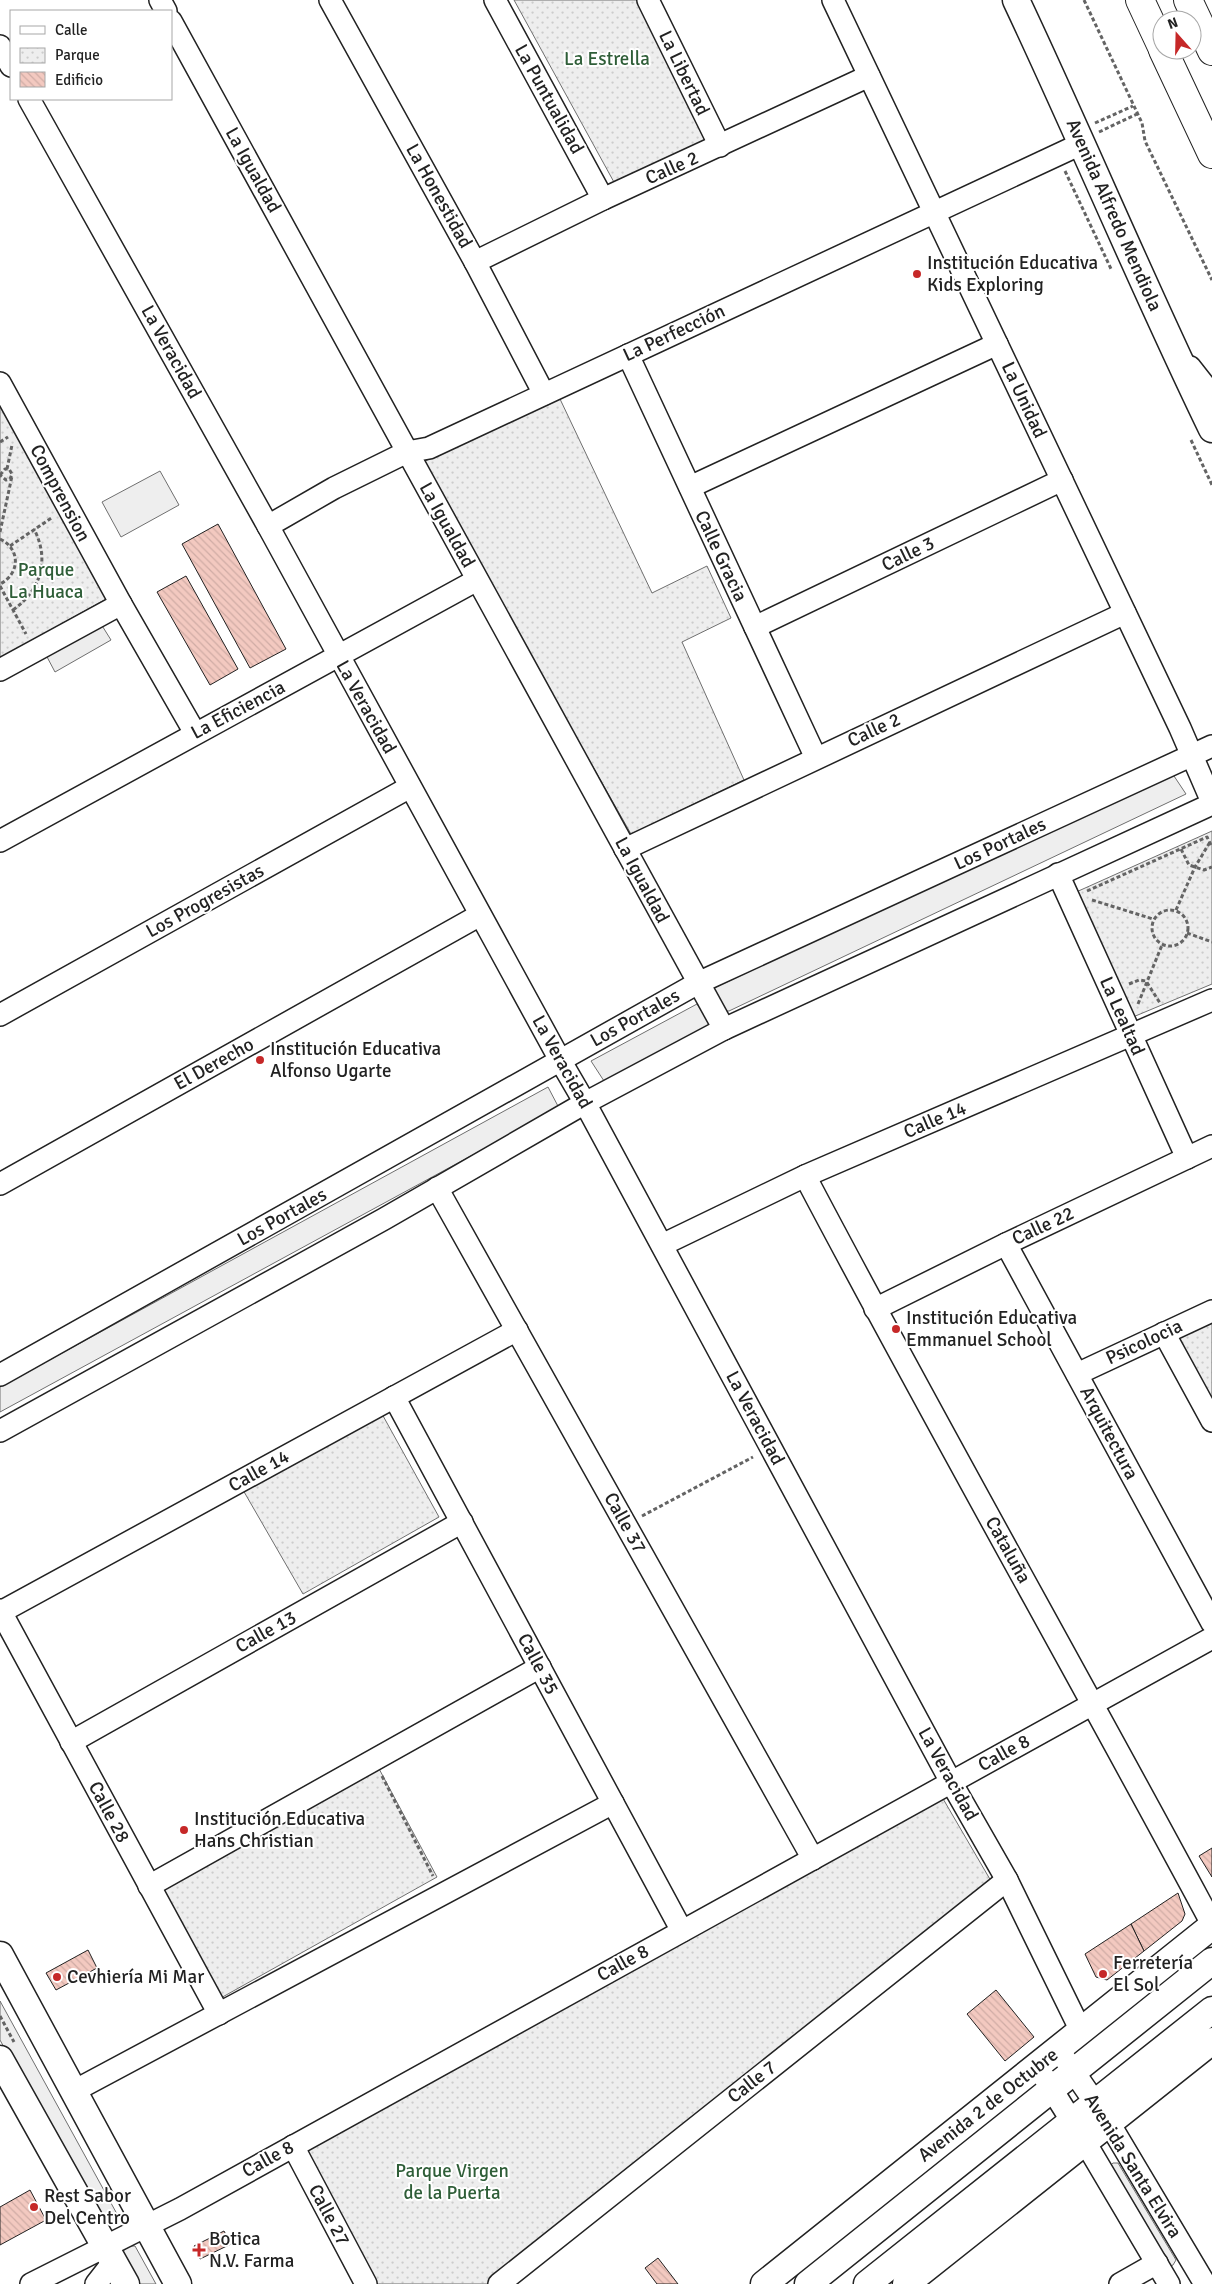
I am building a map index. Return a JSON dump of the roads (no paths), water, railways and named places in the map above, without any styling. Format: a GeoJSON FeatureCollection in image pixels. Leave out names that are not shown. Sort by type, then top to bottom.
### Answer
{"type":"FeatureCollection","features":[{"type":"Feature","properties":{"kind":"highway"},"geometry":{"type":"LineString","coordinates":[[1140,0],[1152,26]]}},
{"type":"Feature","properties":{"kind":"highway"},"geometry":{"type":"LineString","coordinates":[[1188,0],[1212,51]]}},
{"type":"Feature","properties":{"kind":"highway"},"geometry":{"type":"LineString","coordinates":[[1168,60],[1212,154]]}},
{"type":"Feature","properties":{"kind":"main road","name":"Avenida Alfredo Mendiola"},"geometry":{"type":"LineString","coordinates":[[1016,0],[1080,138],[1170,341],[1212,429]]}},
{"type":"Feature","properties":{"kind":"main road","name":"Avenida 2 de Octubre"},"geometry":{"type":"LineString","coordinates":[[764,2284],[1081,2032],[1212,1925]]}},
{"type":"Feature","properties":{"kind":"main road"},"geometry":{"type":"LineString","coordinates":[[0,1955],[178,2284]]}},
{"type":"Feature","properties":{"kind":"main road","name":"Avenida 2 de Octubre"},"geometry":{"type":"LineString","coordinates":[[808,2284],[1212,1961]]}},
{"type":"Feature","properties":{"kind":"main road"},"geometry":{"type":"LineString","coordinates":[[906,2284],[1079,2131],[1095,2102],[1212,2010]]}},
{"type":"Feature","properties":{"kind":"main road"},"geometry":{"type":"LineString","coordinates":[[867,2284],[1079,2131],[1109,2123],[1212,2041]]}},
{"type":"Feature","properties":{"kind":"main road"},"geometry":{"type":"LineString","coordinates":[[0,2059],[126,2284]]}},
{"type":"Feature","properties":{"kind":"street","name":"La Honestidad"},"geometry":{"type":"LineString","coordinates":[[330,0],[475,262],[544,394]]}},
{"type":"Feature","properties":{"kind":"street","name":"La Puntualidad"},"geometry":{"type":"LineString","coordinates":[[494,0],[603,199]]}},
{"type":"Feature","properties":{"kind":"street","name":"La Libertad"},"geometry":{"type":"LineString","coordinates":[[648,0],[720,146]]}},
{"type":"Feature","properties":{"kind":"street","name":"La Unidad"},"geometry":{"type":"LineString","coordinates":[[833,0],[1125,613],[1192,755],[1212,803]]}},
{"type":"Feature","properties":{"kind":"street","name":"La Igualdad"},"geometry":{"type":"LineString","coordinates":[[172,23],[724,1029]]}},
{"type":"Feature","properties":{"kind":"street"},"geometry":{"type":"LineString","coordinates":[[0,46],[10,64]]}},
{"type":"Feature","properties":{"kind":"street","name":"Calle 2"},"geometry":{"type":"LineString","coordinates":[[475,262],[603,199],[869,76]]}},
{"type":"Feature","properties":{"kind":"street","name":"La Veracidad"},"geometry":{"type":"LineString","coordinates":[[30,100],[268,526],[480,915],[585,1103],[951,1782],[1007,1880],[1081,2032]]}},
{"type":"Feature","properties":{"kind":"street","name":"La Perfección"},"geometry":{"type":"LineString","coordinates":[[268,526],[334,488],[407,452],[429,448],[934,211],[1080,138]]}},
{"type":"Feature","properties":{"kind":"street"},"geometry":{"type":"LineString","coordinates":[[1170,341],[1212,395]]}},
{"type":"Feature","properties":{"kind":"street"},"geometry":{"type":"LineString","coordinates":[[690,488],[997,344]]}},
{"type":"Feature","properties":{"kind":"street","name":"Calle Gracia"},"geometry":{"type":"LineString","coordinates":[[628,355],[816,758]]}},
{"type":"Feature","properties":{"kind":"street","name":"Comprension"},"geometry":{"type":"LineString","coordinates":[[0,383],[121,604],[195,733]]}},
{"type":"Feature","properties":{"kind":"street","name":"Calle 3"},"geometry":{"type":"LineString","coordinates":[[755,627],[1062,480]]}},
{"type":"Feature","properties":{"kind":"street","name":"La Eficiencia"},"geometry":{"type":"LineString","coordinates":[[0,840],[478,580]]}},
{"type":"Feature","properties":{"kind":"street"},"geometry":{"type":"LineString","coordinates":[[0,670],[121,604]]}},
{"type":"Feature","properties":{"kind":"street","name":"Calle 2"},"geometry":{"type":"LineString","coordinates":[[625,849],[1125,613]]}},
{"type":"Feature","properties":{"kind":"street","name":"Los Portales"},"geometry":{"type":"LineString","coordinates":[[0,1375],[698,983],[1212,746]]}},
{"type":"Feature","properties":{"kind":"street","name":"Los Progresistas"},"geometry":{"type":"LineString","coordinates":[[0,1015],[410,786]]}},
{"type":"Feature","properties":{"kind":"street"},"geometry":{"type":"LineString","coordinates":[[0,1431],[437,1188],[585,1103],[724,1029],[1212,803]]}},
{"type":"Feature","properties":{"kind":"street","name":"La Lealtad"},"geometry":{"type":"LineString","coordinates":[[1058,874],[1187,1158]]}},
{"type":"Feature","properties":{"kind":"street","name":"El Derecho"},"geometry":{"type":"LineString","coordinates":[[0,1184],[480,915]]}},
{"type":"Feature","properties":{"kind":"street","name":"Calle 14"},"geometry":{"type":"LineString","coordinates":[[662,1245],[805,1176],[1212,1000]]}},
{"type":"Feature","properties":{"kind":"street","name":"Calle 22"},"geometry":{"type":"LineString","coordinates":[[875,1309],[1212,1146]]}},
{"type":"Feature","properties":{"kind":"street","name":"Cataluña"},"geometry":{"type":"LineString","coordinates":[[805,1176],[875,1309],[1093,1704],[1212,1925]]}},
{"type":"Feature","properties":{"kind":"street","name":"Calle 37"},"geometry":{"type":"LineString","coordinates":[[437,1188],[813,1859]]}},
{"type":"Feature","properties":{"kind":"street","name":"Arquitectura"},"geometry":{"type":"LineString","coordinates":[[1006,1244],[1212,1623]]}},
{"type":"Feature","properties":{"kind":"street","name":"Psicolocia"},"geometry":{"type":"LineString","coordinates":[[1077,1374],[1212,1311]]}},
{"type":"Feature","properties":{"kind":"street","name":"Calle 14"},"geometry":{"type":"LineString","coordinates":[[0,1611],[517,1330]]}},
{"type":"Feature","properties":{"kind":"street"},"geometry":{"type":"LineString","coordinates":[[1164,1333],[1212,1421]]}},
{"type":"Feature","properties":{"kind":"street","name":"Calle 35"},"geometry":{"type":"LineString","coordinates":[[394,1397],[682,1931]]}},
{"type":"Feature","properties":{"kind":"street","name":"Calle 13"},"geometry":{"type":"LineString","coordinates":[[71,1742],[462,1522]]}},
{"type":"Feature","properties":{"kind":"street","name":"Calle 28"},"geometry":{"type":"LineString","coordinates":[[0,1611],[219,2014]]}},
{"type":"Feature","properties":{"kind":"street","name":"Calle 8"},"geometry":{"type":"LineString","coordinates":[[31,2284],[60,2276],[110,2253],[147,2224],[293,2146],[1212,1638]]}},
{"type":"Feature","properties":{"kind":"street"},"geometry":{"type":"LineString","coordinates":[[149,1886],[540,1667]]}},
{"type":"Feature","properties":{"kind":"street"},"geometry":{"type":"LineString","coordinates":[[74,2091],[613,1802]]}},
{"type":"Feature","properties":{"kind":"street","name":"Calle 7"},"geometry":{"type":"LineString","coordinates":[[498,2284],[1007,1880]]}},
{"type":"Feature","properties":{"kind":"street","name":"Avenida Santa Elvira"},"geometry":{"type":"LineString","coordinates":[[1059,2049],[1204,2271]]}},
{"type":"Feature","properties":{"kind":"street","name":"Avenida Santa Elvira"},"geometry":{"type":"LineString","coordinates":[[1036,2067],[1079,2131],[1168,2283]]}},
{"type":"Feature","properties":{"kind":"street","name":"Calle 27"},"geometry":{"type":"LineString","coordinates":[[293,2146],[366,2284]]}},
{"type":"Feature","properties":{"kind":"street"},"geometry":{"type":"LineString","coordinates":[[96,2284],[110,2253]]}},
{"type":"Feature","properties":{"kind":"street"},"geometry":{"type":"LineString","coordinates":[[1120,2284],[1157,2263]]}},
{"type":"Feature","properties":{"kind":"street"},"geometry":{"type":"LineString","coordinates":[[1168,2283],[1204,2271]]}},
{"type":"Feature","properties":{"kind":"place","name":"Institución Educativa Kids Exploring"},"geometry":{"type":"Point","coordinates":[917,274]}},
{"type":"Feature","properties":{"kind":"place","name":"Institución Educativa Alfonso Ugarte"},"geometry":{"type":"Point","coordinates":[260,1060]}},
{"type":"Feature","properties":{"kind":"place","name":"Institución Educativa Emmanuel School"},"geometry":{"type":"Point","coordinates":[896,1329]}},
{"type":"Feature","properties":{"kind":"place","name":"Institución Educativa Hans Christian"},"geometry":{"type":"Point","coordinates":[184,1830]}},
{"type":"Feature","properties":{"kind":"place","name":"Ferretería El Sol"},"geometry":{"type":"Point","coordinates":[1103,1974]}},
{"type":"Feature","properties":{"kind":"place","name":"Cevhiería Mi Mar"},"geometry":{"type":"Point","coordinates":[57,1977]}},
{"type":"Feature","properties":{"kind":"place","name":"Rest Sabor Del Centro"},"geometry":{"type":"Point","coordinates":[34,2207]}},
{"type":"Feature","properties":{"kind":"place","name":"Botica N.V. Farma"},"geometry":{"type":"Point","coordinates":[199,2250]}},
{"type":"Feature","properties":{"kind":"park label","name":"La Estrella"},"geometry":{"type":"Point","coordinates":[607,59]}},
{"type":"Feature","properties":{"kind":"park label","name":"Parque La Huaca"},"geometry":{"type":"Point","coordinates":[46,581]}},
{"type":"Feature","properties":{"kind":"park label","name":"Parque Virgen de la Puerta"},"geometry":{"type":"Point","coordinates":[452,2182]}}]}
